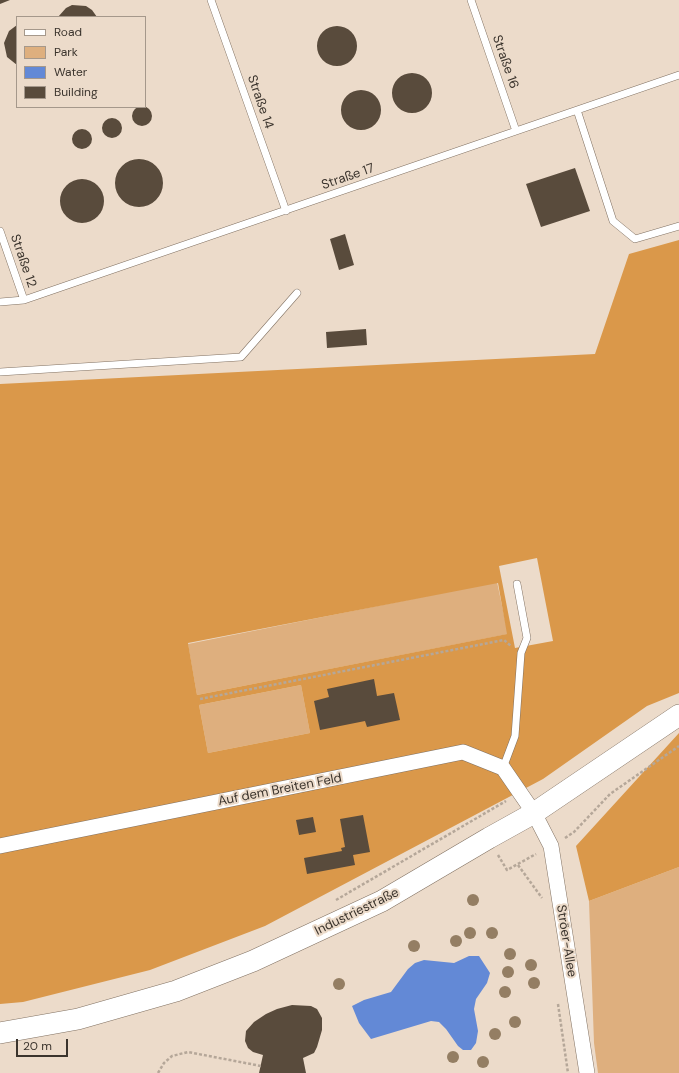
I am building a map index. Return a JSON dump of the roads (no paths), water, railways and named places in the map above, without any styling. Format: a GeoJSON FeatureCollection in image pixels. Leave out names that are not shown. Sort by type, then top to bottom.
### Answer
{"type":"FeatureCollection","features":[{"type":"Feature","properties":{"kind":"main road","name":"Industriestraße"},"geometry":{"type":"LineString","coordinates":[[0,1033],[78,1019],[176,991],[246,964],[382,901],[534,813],[679,715]]}},
{"type":"Feature","properties":{"kind":"street","name":"Auf dem Breiten Feld"},"geometry":{"type":"LineString","coordinates":[[0,846],[463,752],[502,768]]}},
{"type":"Feature","properties":{"kind":"street"},"geometry":{"type":"LineString","coordinates":[[502,768],[534,813]]}},
{"type":"Feature","properties":{"kind":"street","name":"Ströer-Allee"},"geometry":{"type":"LineString","coordinates":[[534,813],[551,846],[587,1073]]}},
{"type":"Feature","properties":{"kind":"lane","name":"Straße 14"},"geometry":{"type":"LineString","coordinates":[[211,0],[286,211]]}},
{"type":"Feature","properties":{"kind":"lane","name":"Straße 16"},"geometry":{"type":"LineString","coordinates":[[471,0],[516,131]]}},
{"type":"Feature","properties":{"kind":"lane","name":"Straße 17"},"geometry":{"type":"LineString","coordinates":[[0,302],[24,300],[679,75]]}},
{"type":"Feature","properties":{"kind":"lane"},"geometry":{"type":"LineString","coordinates":[[577,110],[613,221],[635,239],[679,226]]}},
{"type":"Feature","properties":{"kind":"lane","name":"Straße 12"},"geometry":{"type":"LineString","coordinates":[[0,231],[24,300]]}},
{"type":"Feature","properties":{"kind":"lane"},"geometry":{"type":"LineString","coordinates":[[0,372],[240,357],[297,293]]}},
{"type":"Feature","properties":{"kind":"lane"},"geometry":{"type":"LineString","coordinates":[[502,768],[515,736],[521,653],[527,638],[517,584]]}},
{"type":"Feature","properties":{"kind":"water"},"geometry":{"type":"Polygon","coordinates":[[[469,956],[479,956],[490,973],[487,983],[476,999],[474,1009],[478,1031],[476,1043],[471,1050],[463,1050],[458,1046],[439,1022],[431,1021],[371,1039],[359,1023],[352,1006],[364,1000],[391,992],[408,969],[415,963],[424,960],[454,963],[469,956]]]}}]}
